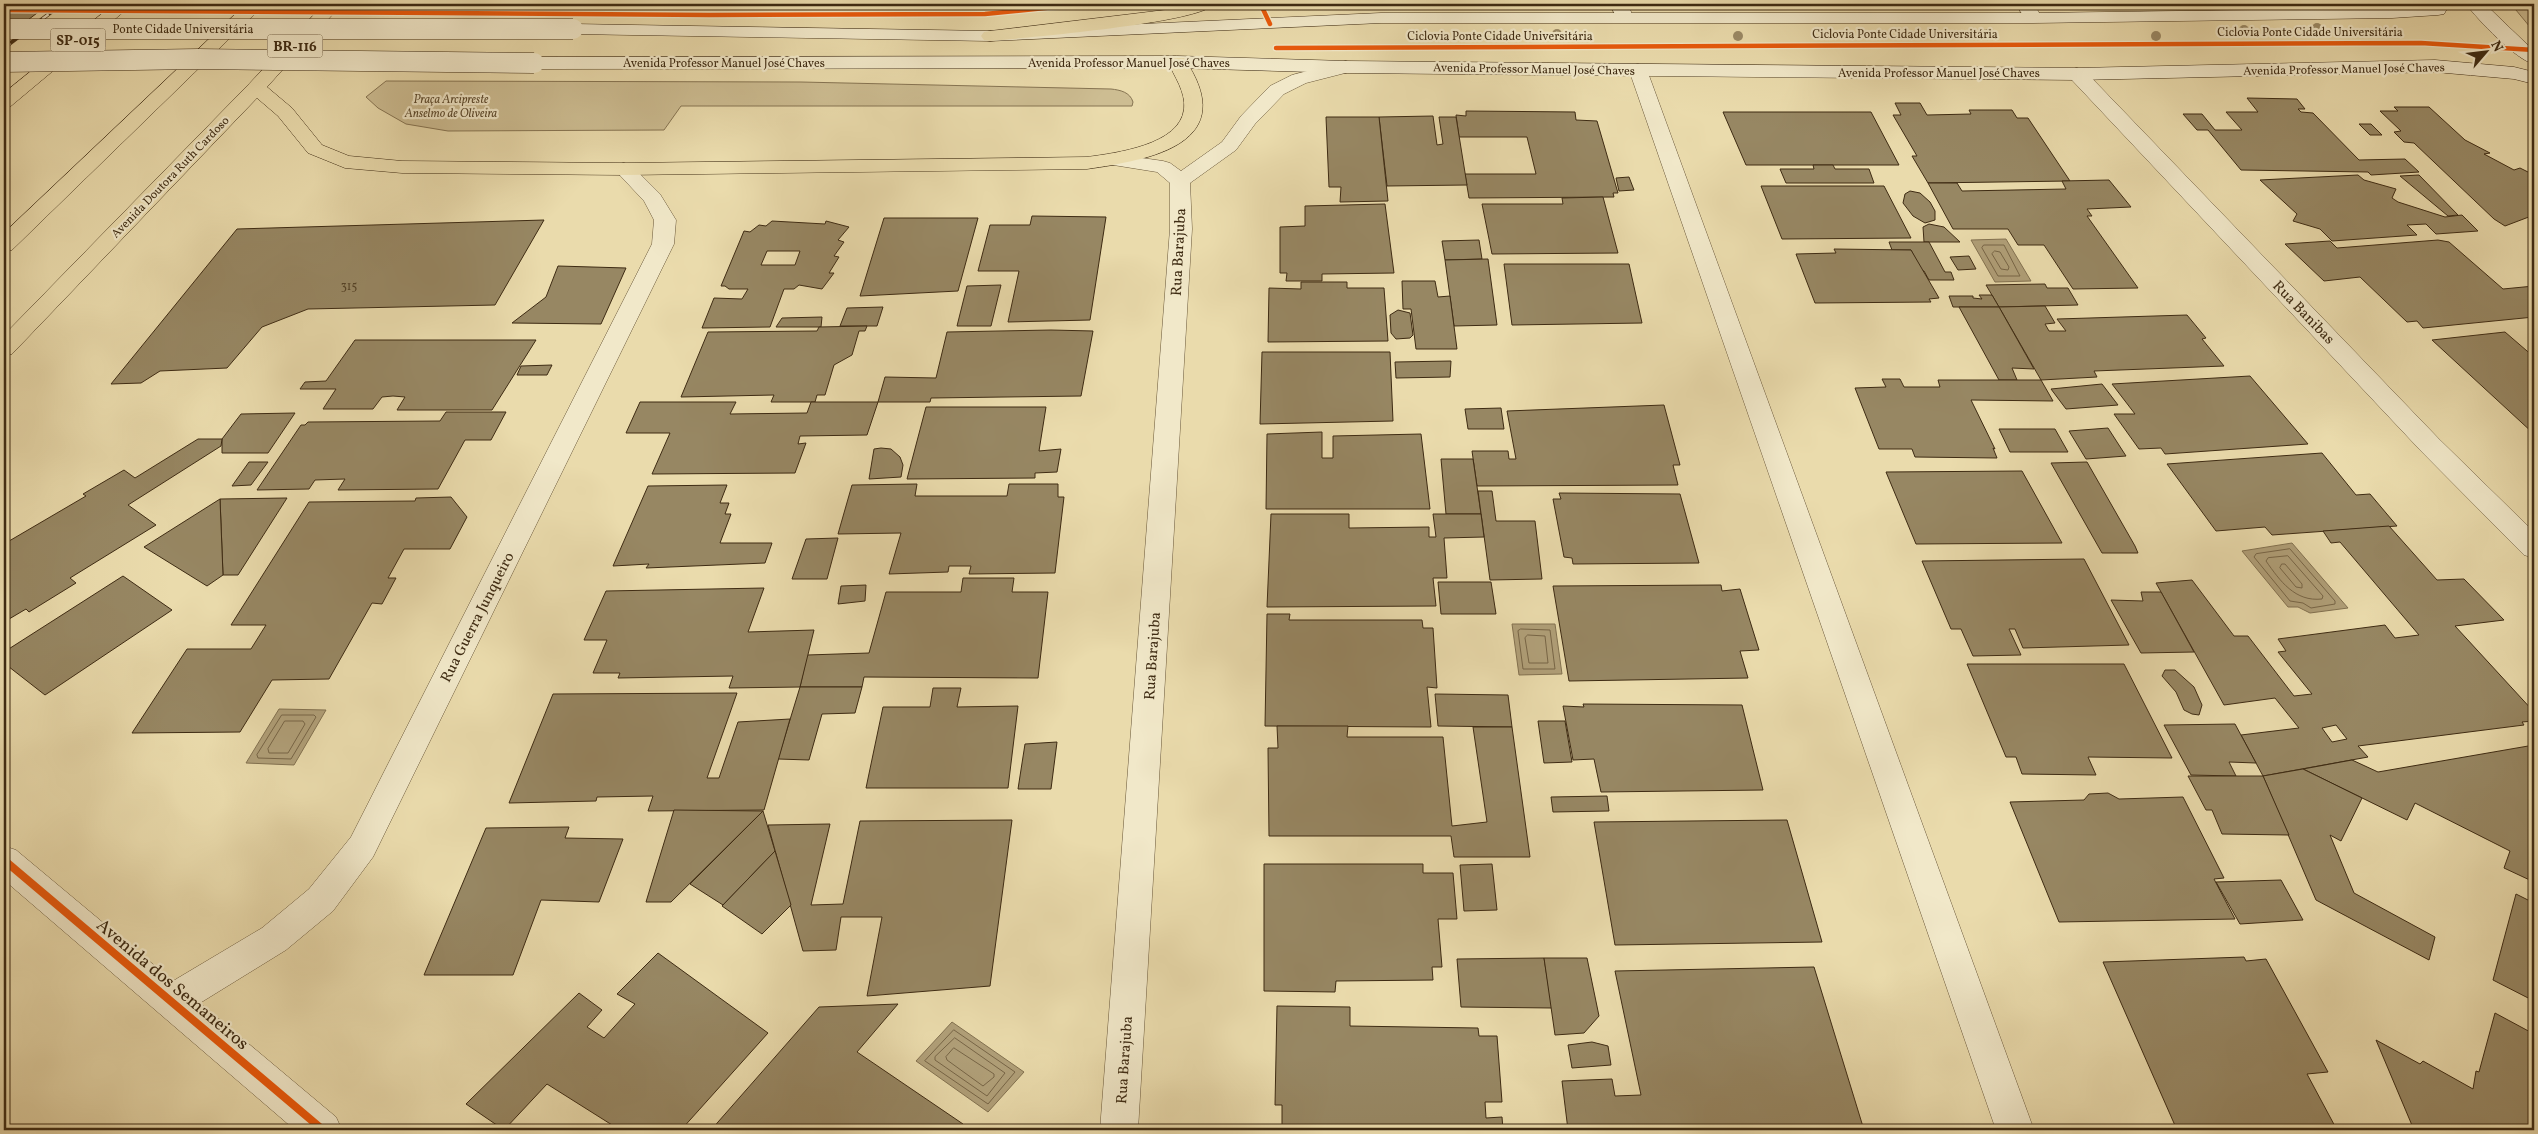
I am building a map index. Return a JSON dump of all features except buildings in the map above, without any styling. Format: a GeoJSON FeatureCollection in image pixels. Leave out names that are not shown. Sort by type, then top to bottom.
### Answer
{"type":"FeatureCollection","features":[{"type":"Feature","properties":{"kind":"highway","name":"SP-015"},"geometry":{"type":"LineString","coordinates":[[4,102],[124,4]]}},
{"type":"Feature","properties":{"kind":"highway"},"geometry":{"type":"LineString","coordinates":[[4,245],[256,4]]}},
{"type":"Feature","properties":{"kind":"highway","name":"Avenida Doutora Ruth Cardoso"},"geometry":{"type":"LineString","coordinates":[[4,349],[256,88],[333,4]]}},
{"type":"Feature","properties":{"kind":"highway"},"geometry":{"type":"LineString","coordinates":[[990,36],[1165,15],[1189,10],[1205,4]]}},
{"type":"Feature","properties":{"kind":"highway"},"geometry":{"type":"LineString","coordinates":[[256,88],[285,112],[315,149],[345,162],[402,167],[624,169],[1018,165],[1087,163],[1114,160],[1154,149],[1174,139],[1189,124],[1194,110],[1191,91],[1177,62]]}},
{"type":"Feature","properties":{"kind":"main road","name":"Avenida Professor Manuel José Chaves"},"geometry":{"type":"LineString","coordinates":[[573,29],[990,36],[1381,18],[1622,11],[2392,13],[2438,10],[2441,4]]}},
{"type":"Feature","properties":{"kind":"main road"},"geometry":{"type":"LineString","coordinates":[[2475,4],[2519,48],[2534,59]]}},
{"type":"Feature","properties":{"kind":"main road","name":"Ponte Cidade Universitária"},"geometry":{"type":"LineString","coordinates":[[4,29],[573,29]]}},
{"type":"Feature","properties":{"kind":"main road","name":"Avenida Professor Manuel José Chaves"},"geometry":{"type":"LineString","coordinates":[[4,62],[217,60],[534,63],[1177,62],[1346,67],[2077,74],[2435,66],[2514,73],[2534,78]]}},
{"type":"Feature","properties":{"kind":"main road"},"geometry":{"type":"LineString","coordinates":[[1114,160],[1162,167],[1180,181],[1229,146],[1248,120],[1276,90],[1300,80],[1346,67]]}},
{"type":"Feature","properties":{"kind":"main road"},"geometry":{"type":"LineString","coordinates":[[1638,70],[2016,1130]]}},
{"type":"Feature","properties":{"kind":"main road","name":"Rua Banibas"},"geometry":{"type":"LineString","coordinates":[[2077,74],[2417,431],[2534,548]]}},
{"type":"Feature","properties":{"kind":"main road","name":"Rua Guerra Junqueiro"},"geometry":{"type":"LineString","coordinates":[[171,1002],[281,933],[321,900],[362,847],[663,244],[665,220],[653,198],[624,169]]}},
{"type":"Feature","properties":{"kind":"main road","name":"Rua Barajuba"},"geometry":{"type":"LineString","coordinates":[[1119,1130],[1181,229],[1180,181]]}},
{"type":"Feature","properties":{"kind":"main road","name":"Avenida dos Semaneiros"},"geometry":{"type":"LineString","coordinates":[[4,860],[323,1130]]}},
{"type":"Feature","properties":{"kind":"green space"},"geometry":{"type":"Polygon","coordinates":[[[452,4],[651,4],[451,6],[452,4]]]}},
{"type":"Feature","properties":{"kind":"green space"},"geometry":{"type":"Polygon","coordinates":[[[2511,4],[2534,4],[2534,29],[2530,27],[2511,4]]]}},
{"type":"Feature","properties":{"kind":"green space","name":"Praça Arcipreste Anselmo de Oliveira"},"geometry":{"type":"Polygon","coordinates":[[[386,81],[801,82],[1111,89],[1127,94],[1133,102],[1132,106],[681,106],[664,130],[448,131],[406,124],[378,108],[366,97],[386,81]]]}},
{"type":"Feature","properties":{"kind":"water"},"geometry":{"type":"Polygon","coordinates":[[[2006,239],[2031,281],[1995,282],[1971,240],[2006,239]]]}},
{"type":"Feature","properties":{"kind":"water"},"geometry":{"type":"Polygon","coordinates":[[[2292,543],[2348,608],[2310,613],[2298,607],[2288,607],[2242,551],[2292,543]]]}},
{"type":"Feature","properties":{"kind":"water"},"geometry":{"type":"Polygon","coordinates":[[[1512,624],[1555,624],[1562,674],[1519,675],[1512,624]]]}},
{"type":"Feature","properties":{"kind":"water"},"geometry":{"type":"Polygon","coordinates":[[[279,709],[326,710],[294,765],[246,763],[279,709]]]}},
{"type":"Feature","properties":{"kind":"water"},"geometry":{"type":"Polygon","coordinates":[[[952,1022],[1024,1072],[988,1112],[916,1061],[952,1022]]]}},
{"type":"Feature","properties":{"kind":"railway"},"geometry":{"type":"LineString","coordinates":[[4,48],[62,4]]}},
{"type":"Feature","properties":{"kind":"cycle path"},"geometry":{"type":"LineString","coordinates":[[4,10],[709,15],[985,14],[1084,4]]}},
{"type":"Feature","properties":{"kind":"cycle path"},"geometry":{"type":"LineString","coordinates":[[1202,4],[1262,7],[1270,24]]}},
{"type":"Feature","properties":{"kind":"cycle path","name":"Ciclovia Ponte Cidade Universitária"},"geometry":{"type":"LineString","coordinates":[[1276,48],[2421,43],[2534,50]]}},
{"type":"Feature","properties":{"kind":"cycle path"},"geometry":{"type":"LineString","coordinates":[[4,860],[323,1130]]}}]}
